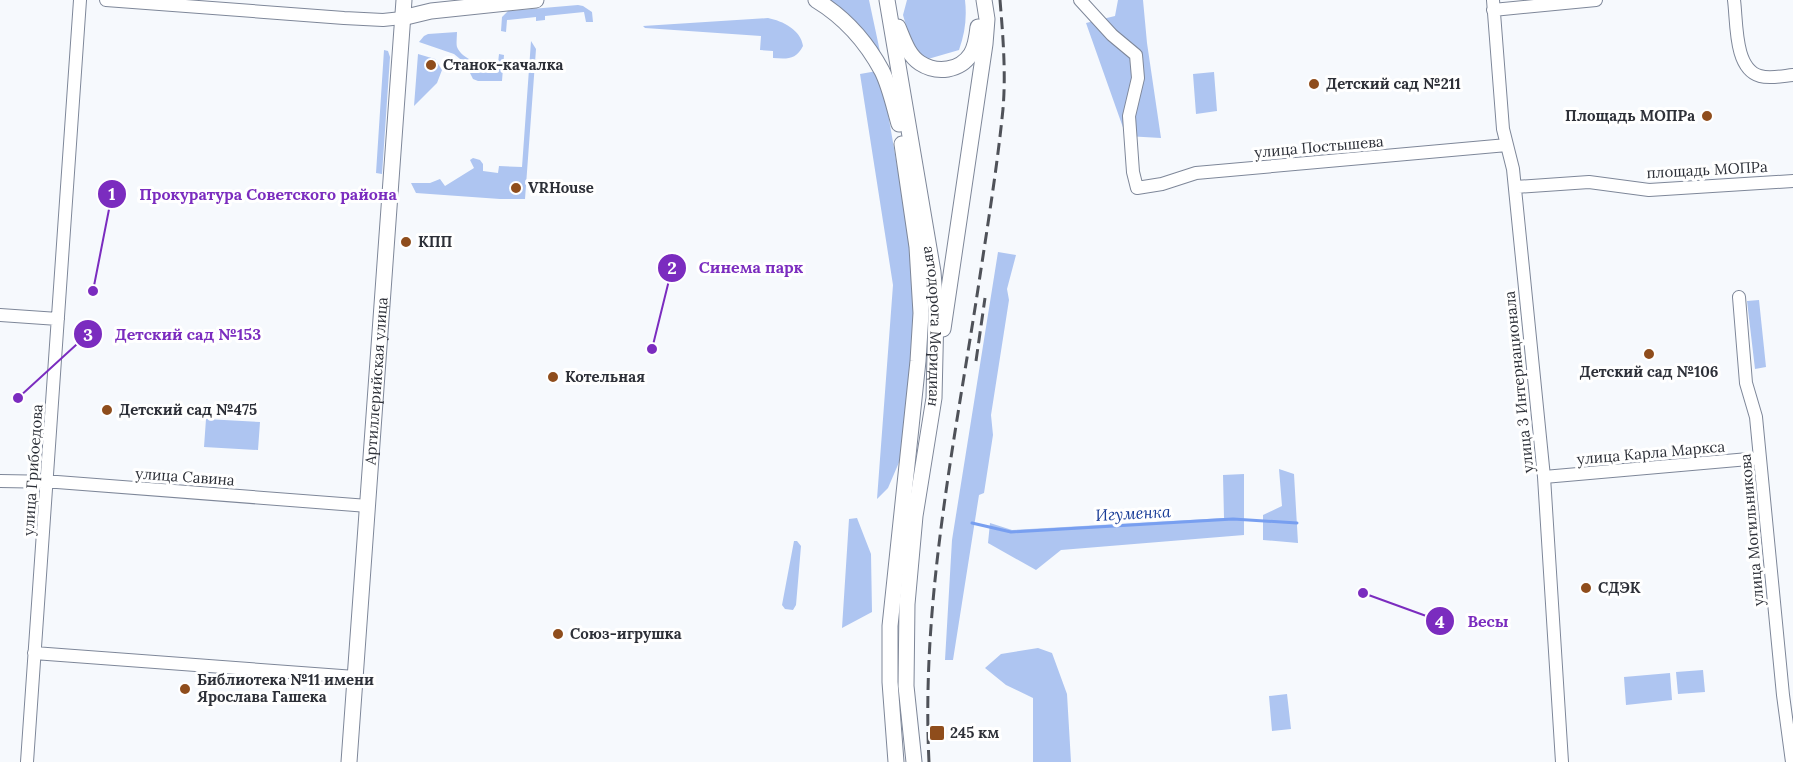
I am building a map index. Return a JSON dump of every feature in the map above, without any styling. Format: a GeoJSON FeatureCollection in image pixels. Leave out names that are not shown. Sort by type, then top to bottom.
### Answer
{"type":"FeatureCollection","features":[{"type":"Feature","properties":{"kind":"main road","name":"Артиллерийская улица"},"geometry":{"type":"LineString","coordinates":[[349,762],[404,0]]}},
{"type":"Feature","properties":{"kind":"main road"},"geometry":{"type":"LineString","coordinates":[[402,18],[431,11],[536,0]]}},
{"type":"Feature","properties":{"kind":"main road"},"geometry":{"type":"LineString","coordinates":[[816,0],[850,26],[868,48],[883,72],[899,124]]}},
{"type":"Feature","properties":{"kind":"main road","name":"автодорога Меридиан"},"geometry":{"type":"LineString","coordinates":[[877,0],[899,124],[917,247],[921,312],[918,362],[890,626],[890,682],[897,762]]}},
{"type":"Feature","properties":{"kind":"main road"},"geometry":{"type":"LineString","coordinates":[[888,0],[911,55],[932,69],[944,70],[964,62],[972,54],[977,40],[978,24],[975,0]]}},
{"type":"Feature","properties":{"kind":"main road","name":"автодорога Меридиан"},"geometry":{"type":"LineString","coordinates":[[888,0],[933,272],[936,311],[934,398],[915,516],[906,604],[906,686],[914,762]]}},
{"type":"Feature","properties":{"kind":"main road"},"geometry":{"type":"LineString","coordinates":[[934,398],[986,44],[987,19],[984,0]]}},
{"type":"Feature","properties":{"kind":"street","name":"улица Грибоедова"},"geometry":{"type":"LineString","coordinates":[[27,762],[80,0]]}},
{"type":"Feature","properties":{"kind":"street"},"geometry":{"type":"LineString","coordinates":[[106,0],[373,20],[402,18]]}},
{"type":"Feature","properties":{"kind":"street","name":"улица Постышева"},"geometry":{"type":"LineString","coordinates":[[1080,0],[1112,35],[1136,55],[1138,78],[1129,116],[1133,172],[1137,188],[1162,184],[1196,173],[1507,145]]}},
{"type":"Feature","properties":{"kind":"street"},"geometry":{"type":"LineString","coordinates":[[1493,5],[1596,0]]}},
{"type":"Feature","properties":{"kind":"street"},"geometry":{"type":"LineString","coordinates":[[1734,0],[1740,55],[1748,70],[1758,76],[1793,75]]}},
{"type":"Feature","properties":{"kind":"street","name":"улица 3 Интернационала"},"geometry":{"type":"LineString","coordinates":[[1493,5],[1503,129],[1513,169],[1544,477],[1562,762]]}},
{"type":"Feature","properties":{"kind":"street","name":"площадь МОПРа"},"geometry":{"type":"LineString","coordinates":[[1515,187],[1589,182],[1649,190],[1793,181]]}},
{"type":"Feature","properties":{"kind":"street","name":"улица Могильникова"},"geometry":{"type":"LineString","coordinates":[[1739,297],[1746,383],[1756,417],[1783,695],[1792,762]]}},
{"type":"Feature","properties":{"kind":"street"},"geometry":{"type":"LineString","coordinates":[[0,315],[58,319]]}},
{"type":"Feature","properties":{"kind":"street","name":"улица Карла Маркса"},"geometry":{"type":"LineString","coordinates":[[1544,477],[1760,458]]}},
{"type":"Feature","properties":{"kind":"street","name":"улица Савина"},"geometry":{"type":"LineString","coordinates":[[0,481],[47,482],[368,506]]}},
{"type":"Feature","properties":{"kind":"street"},"geometry":{"type":"LineString","coordinates":[[34,653],[355,677]]}},
{"type":"Feature","properties":{"kind":"shaded area"},"geometry":{"type":"Polygon","coordinates":[[[825,0],[869,0],[882,61],[825,0]]]}},
{"type":"Feature","properties":{"kind":"shaded area"},"geometry":{"type":"Polygon","coordinates":[[[907,0],[965,0],[965,25],[959,50],[928,59],[913,50],[903,15],[907,0]]]}},
{"type":"Feature","properties":{"kind":"shaded area"},"geometry":{"type":"Polygon","coordinates":[[[1118,0],[1143,0],[1161,138],[1126,136],[1086,23],[1115,16],[1118,0]]]}},
{"type":"Feature","properties":{"kind":"shaded area"},"geometry":{"type":"Polygon","coordinates":[[[578,5],[592,12],[593,22],[586,22],[584,12],[545,16],[545,20],[536,21],[536,17],[507,20],[506,32],[501,31],[502,17],[508,11],[578,5]]]}},
{"type":"Feature","properties":{"kind":"shaded area"},"geometry":{"type":"Polygon","coordinates":[[[768,18],[780,21],[799,35],[803,46],[797,54],[787,58],[773,58],[773,51],[760,50],[761,36],[645,28],[643,26],[768,18]]]}},
{"type":"Feature","properties":{"kind":"shaded area"},"geometry":{"type":"Polygon","coordinates":[[[457,32],[459,51],[472,61],[492,67],[498,63],[499,54],[504,55],[502,81],[473,79],[465,63],[454,54],[419,42],[428,34],[457,32]]]}},
{"type":"Feature","properties":{"kind":"shaded area"},"geometry":{"type":"Polygon","coordinates":[[[531,41],[536,49],[525,199],[416,193],[411,183],[430,183],[440,179],[445,186],[474,168],[470,160],[473,158],[480,160],[483,164],[483,171],[498,173],[499,166],[522,167],[531,41]]]}},
{"type":"Feature","properties":{"kind":"shaded area"},"geometry":{"type":"Polygon","coordinates":[[[384,50],[388,51],[390,57],[382,174],[376,173],[384,50]]]}},
{"type":"Feature","properties":{"kind":"shaded area"},"geometry":{"type":"Polygon","coordinates":[[[418,54],[435,59],[442,70],[437,83],[414,106],[418,54]]]}},
{"type":"Feature","properties":{"kind":"shaded area"},"geometry":{"type":"Polygon","coordinates":[[[877,71],[885,96],[905,212],[912,266],[915,317],[900,460],[888,488],[877,499],[893,285],[860,74],[877,71]]]}},
{"type":"Feature","properties":{"kind":"shaded area"},"geometry":{"type":"Polygon","coordinates":[[[1214,72],[1217,111],[1196,114],[1193,74],[1214,72]]]}},
{"type":"Feature","properties":{"kind":"shaded area"},"geometry":{"type":"Polygon","coordinates":[[[998,252],[1016,255],[1007,289],[1009,300],[991,415],[993,435],[984,493],[979,495],[953,660],[945,660],[952,540],[998,252]]]}},
{"type":"Feature","properties":{"kind":"shaded area"},"geometry":{"type":"Polygon","coordinates":[[[1759,300],[1766,367],[1755,369],[1747,301],[1759,300]]]}},
{"type":"Feature","properties":{"kind":"shaded area"},"geometry":{"type":"Polygon","coordinates":[[[206,419],[260,422],[258,450],[204,447],[206,419]]]}},
{"type":"Feature","properties":{"kind":"shaded area"},"geometry":{"type":"Polygon","coordinates":[[[1279,469],[1294,474],[1298,543],[1263,540],[1263,515],[1282,506],[1279,469]]]}},
{"type":"Feature","properties":{"kind":"shaded area"},"geometry":{"type":"Polygon","coordinates":[[[1244,474],[1244,535],[1061,550],[1036,570],[988,543],[990,523],[1012,530],[1224,518],[1223,475],[1244,474]]]}},
{"type":"Feature","properties":{"kind":"shaded area"},"geometry":{"type":"Polygon","coordinates":[[[857,518],[871,554],[872,612],[842,628],[849,519],[857,518]]]}},
{"type":"Feature","properties":{"kind":"shaded area"},"geometry":{"type":"Polygon","coordinates":[[[794,541],[801,546],[796,605],[793,610],[785,609],[782,605],[794,541]]]}},
{"type":"Feature","properties":{"kind":"shaded area"},"geometry":{"type":"Polygon","coordinates":[[[1038,648],[1052,653],[1067,694],[1071,762],[1033,762],[1033,698],[1006,685],[985,668],[1001,654],[1038,648]]]}},
{"type":"Feature","properties":{"kind":"shaded area"},"geometry":{"type":"Polygon","coordinates":[[[1703,670],[1705,692],[1678,694],[1676,672],[1703,670]]]}},
{"type":"Feature","properties":{"kind":"shaded area"},"geometry":{"type":"Polygon","coordinates":[[[1670,673],[1672,700],[1626,705],[1624,677],[1670,673]]]}},
{"type":"Feature","properties":{"kind":"shaded area"},"geometry":{"type":"Polygon","coordinates":[[[1287,694],[1291,729],[1272,731],[1269,696],[1287,694]]]}},
{"type":"Feature","properties":{"kind":"waterway","name":"Игуменка"},"geometry":{"type":"LineString","coordinates":[[972,523],[1011,532],[1233,519],[1297,523]]}},
{"type":"Feature","properties":{"kind":"railway"},"geometry":{"type":"LineString","coordinates":[[929,762],[928,702],[935,584],[950,465],[988,222],[1003,109],[1004,68],[1000,0]]}},
{"type":"Feature","properties":{"kind":"railway"},"geometry":{"type":"LineString","coordinates":[[976,361],[985,298]]}},
{"type":"Feature","properties":{"kind":"place","name":"Станок-качалка"},"geometry":{"type":"Point","coordinates":[431,65]}},
{"type":"Feature","properties":{"kind":"place","name":"Детский сад №211"},"geometry":{"type":"Point","coordinates":[1314,84]}},
{"type":"Feature","properties":{"kind":"place","name":"Площадь МОПРа"},"geometry":{"type":"Point","coordinates":[1707,116]}},
{"type":"Feature","properties":{"kind":"place","name":"VRHouse"},"geometry":{"type":"Point","coordinates":[516,188]}},
{"type":"Feature","properties":{"kind":"place","name":"КПП"},"geometry":{"type":"Point","coordinates":[406,242]}},
{"type":"Feature","properties":{"kind":"place","name":"Прокуратура Советского района"},"geometry":{"type":"Point","coordinates":[93,291]}},
{"type":"Feature","properties":{"kind":"place","name":"Синема парк"},"geometry":{"type":"Point","coordinates":[652,349]}},
{"type":"Feature","properties":{"kind":"place","name":"Детский сад №106"},"geometry":{"type":"Point","coordinates":[1649,354]}},
{"type":"Feature","properties":{"kind":"place","name":"Котельная"},"geometry":{"type":"Point","coordinates":[553,377]}},
{"type":"Feature","properties":{"kind":"place","name":"Детский сад №153"},"geometry":{"type":"Point","coordinates":[18,398]}},
{"type":"Feature","properties":{"kind":"place","name":"Детский сад №475"},"geometry":{"type":"Point","coordinates":[107,410]}},
{"type":"Feature","properties":{"kind":"place","name":"СДЭК"},"geometry":{"type":"Point","coordinates":[1586,588]}},
{"type":"Feature","properties":{"kind":"place","name":"Весы"},"geometry":{"type":"Point","coordinates":[1363,593]}},
{"type":"Feature","properties":{"kind":"place","name":"Союз-игрушка"},"geometry":{"type":"Point","coordinates":[558,634]}},
{"type":"Feature","properties":{"kind":"place","name":"Библиотека №11 имени Ярослава Гашека"},"geometry":{"type":"Point","coordinates":[185,689]}},
{"type":"Feature","properties":{"kind":"place","name":"245 км"},"geometry":{"type":"Point","coordinates":[937,733]}}]}
